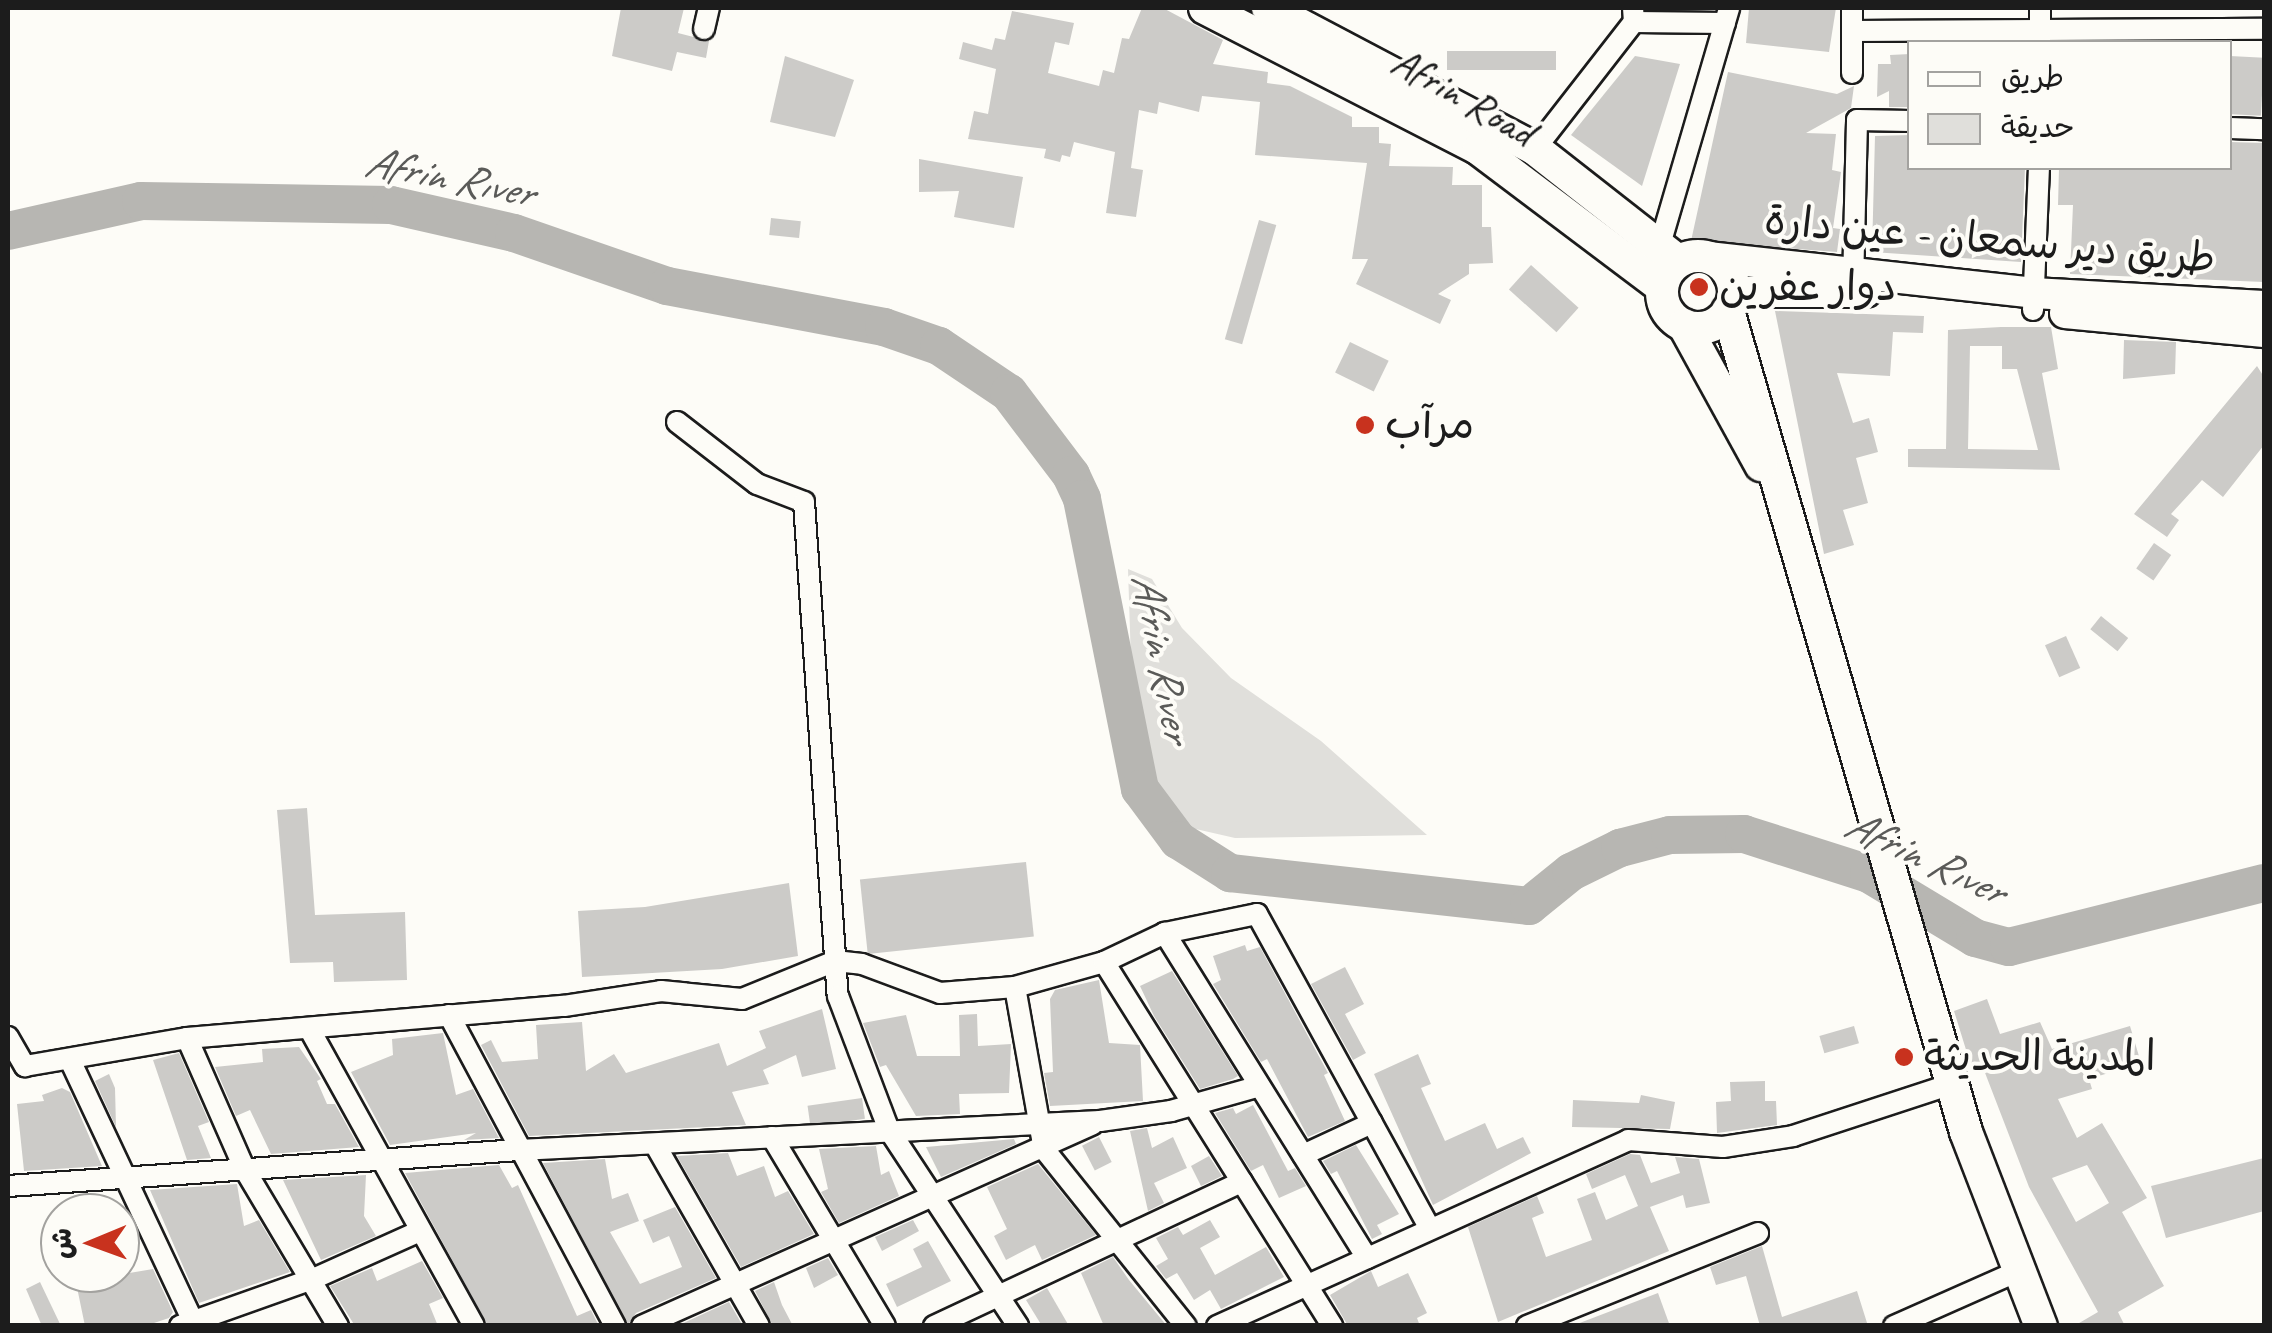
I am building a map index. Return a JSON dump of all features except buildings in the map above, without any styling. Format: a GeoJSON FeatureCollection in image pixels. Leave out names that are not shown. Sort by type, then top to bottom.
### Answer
{"type":"FeatureCollection","features":[{"type":"Feature","properties":{"kind":"main road","name":"Afrin Road"},"geometry":{"type":"LineString","coordinates":[[1205,8],[1478,149],[1677,264]]}},
{"type":"Feature","properties":{"kind":"main road","name":"Afrin Road"},"geometry":{"type":"LineString","coordinates":[[1268,8],[1534,149],[1677,264]]}},
{"type":"Feature","properties":{"kind":"main road","name":"طريق دير سمعان - عين دارة"},"geometry":{"type":"LineString","coordinates":[[1677,264],[2033,301],[2264,332]]}},
{"type":"Feature","properties":{"kind":"main road"},"geometry":{"type":"LineString","coordinates":[[1788,512],[1684,326],[1666,310],[1677,264],[1724,267],[1788,512],[1952,1084],[2016,1272],[2041,1326]]}},
{"type":"Feature","properties":{"kind":"main road","name":"طريق دير سمعان - عين دارة"},"geometry":{"type":"LineString","coordinates":[[1731,302],[1853,281]]}},
{"type":"Feature","properties":{"kind":"main road","name":"طريق دير سمعان - عين دارة"},"geometry":{"type":"LineString","coordinates":[[2033,301],[2264,306]]}},
{"type":"Feature","properties":{"kind":"main road"},"geometry":{"type":"LineString","coordinates":[[1684,326],[1704,328],[1731,302]]}},
{"type":"Feature","properties":{"kind":"street"},"geometry":{"type":"LineString","coordinates":[[704,29],[709,8]]}},
{"type":"Feature","properties":{"kind":"street"},"geometry":{"type":"LineString","coordinates":[[1852,8],[1852,73]]}},
{"type":"Feature","properties":{"kind":"street"},"geometry":{"type":"LineString","coordinates":[[1534,149],[1634,14],[1727,15],[1677,264]]}},
{"type":"Feature","properties":{"kind":"street"},"geometry":{"type":"LineString","coordinates":[[1852,31],[2226,17],[2264,29]]}},
{"type":"Feature","properties":{"kind":"street"},"geometry":{"type":"LineString","coordinates":[[1853,281],[1857,120],[1907,120]]}},
{"type":"Feature","properties":{"kind":"street"},"geometry":{"type":"LineString","coordinates":[[2232,128],[2264,129]]}},
{"type":"Feature","properties":{"kind":"street"},"geometry":{"type":"LineString","coordinates":[[2033,301],[2039,170]]}},
{"type":"Feature","properties":{"kind":"street"},"geometry":{"type":"LineString","coordinates":[[676,422],[757,484],[804,502],[838,996],[889,1130],[1018,1326]]}},
{"type":"Feature","properties":{"kind":"street"},"geometry":{"type":"LineString","coordinates":[[8,1037],[26,1066],[186,1038],[310,1030],[661,991],[742,998],[835,961],[862,964],[940,994],[1014,988],[1104,962],[1165,934],[1257,914],[1430,1229]]}},
{"type":"Feature","properties":{"kind":"street"},"geometry":{"type":"LineString","coordinates":[[1165,934],[1367,1258]]}},
{"type":"Feature","properties":{"kind":"street"},"geometry":{"type":"LineString","coordinates":[[1104,962],[1332,1326]]}},
{"type":"Feature","properties":{"kind":"street"},"geometry":{"type":"LineString","coordinates":[[1014,988],[1044,1149],[1186,1326]]}},
{"type":"Feature","properties":{"kind":"street"},"geometry":{"type":"LineString","coordinates":[[448,1015],[615,1326]]}},
{"type":"Feature","properties":{"kind":"street"},"geometry":{"type":"LineString","coordinates":[[310,1030],[474,1326]]}},
{"type":"Feature","properties":{"kind":"street"},"geometry":{"type":"LineString","coordinates":[[186,1038],[245,1170],[338,1326]]}},
{"type":"Feature","properties":{"kind":"street"},"geometry":{"type":"LineString","coordinates":[[70,1060],[189,1324],[313,1279],[420,1231]]}},
{"type":"Feature","properties":{"kind":"street"},"geometry":{"type":"LineString","coordinates":[[1217,1326],[1628,1140],[1723,1147],[1776,1139],[1952,1084]]}},
{"type":"Feature","properties":{"kind":"street"},"geometry":{"type":"LineString","coordinates":[[8,1186],[519,1150],[656,1146],[1036,1122],[1100,1122],[1194,1105],[1260,1086]]}},
{"type":"Feature","properties":{"kind":"street"},"geometry":{"type":"LineString","coordinates":[[642,1326],[1100,1122]]}},
{"type":"Feature","properties":{"kind":"street"},"geometry":{"type":"LineString","coordinates":[[1303,1155],[1372,1123]]}},
{"type":"Feature","properties":{"kind":"street"},"geometry":{"type":"LineString","coordinates":[[772,1137],[884,1326]]}},
{"type":"Feature","properties":{"kind":"street"},"geometry":{"type":"LineString","coordinates":[[656,1146],[759,1326]]}},
{"type":"Feature","properties":{"kind":"street"},"geometry":{"type":"LineString","coordinates":[[934,1326],[1122,1242],[1242,1182]]}},
{"type":"Feature","properties":{"kind":"street"},"geometry":{"type":"LineString","coordinates":[[1528,1326],[1758,1234]]}},
{"type":"Feature","properties":{"kind":"street"},"geometry":{"type":"LineString","coordinates":[[1903,1324],[2016,1272]]}},
{"type":"Feature","properties":{"kind":"green space"},"geometry":{"type":"Polygon","coordinates":[[[1128,569],[1152,579],[1182,628],[1231,678],[1321,741],[1427,835],[1235,838],[1187,827],[1147,788],[1131,662],[1128,569]]]}},
{"type":"Feature","properties":{"kind":"waterway","name":"Afrin Rıver"},"geometry":{"type":"LineString","coordinates":[[8,231],[141,201],[391,205],[514,233],[667,286],[884,327],[939,346],[1009,393],[1071,475],[1082,499],[1140,789],[1178,840],[1230,873],[1529,906],[1571,872],[1620,848],[1670,835],[1744,834],[1869,874],[1975,938],[2009,947],[2264,883]]}},
{"type":"Feature","properties":{"kind":"place","name":"دوار عفرين"},"geometry":{"type":"Point","coordinates":[1699,287]}},
{"type":"Feature","properties":{"kind":"place","name":"مرآب"},"geometry":{"type":"Point","coordinates":[1365,425]}},
{"type":"Feature","properties":{"kind":"place","name":"المدينة الحديثة"},"geometry":{"type":"Point","coordinates":[1904,1057]}}]}
